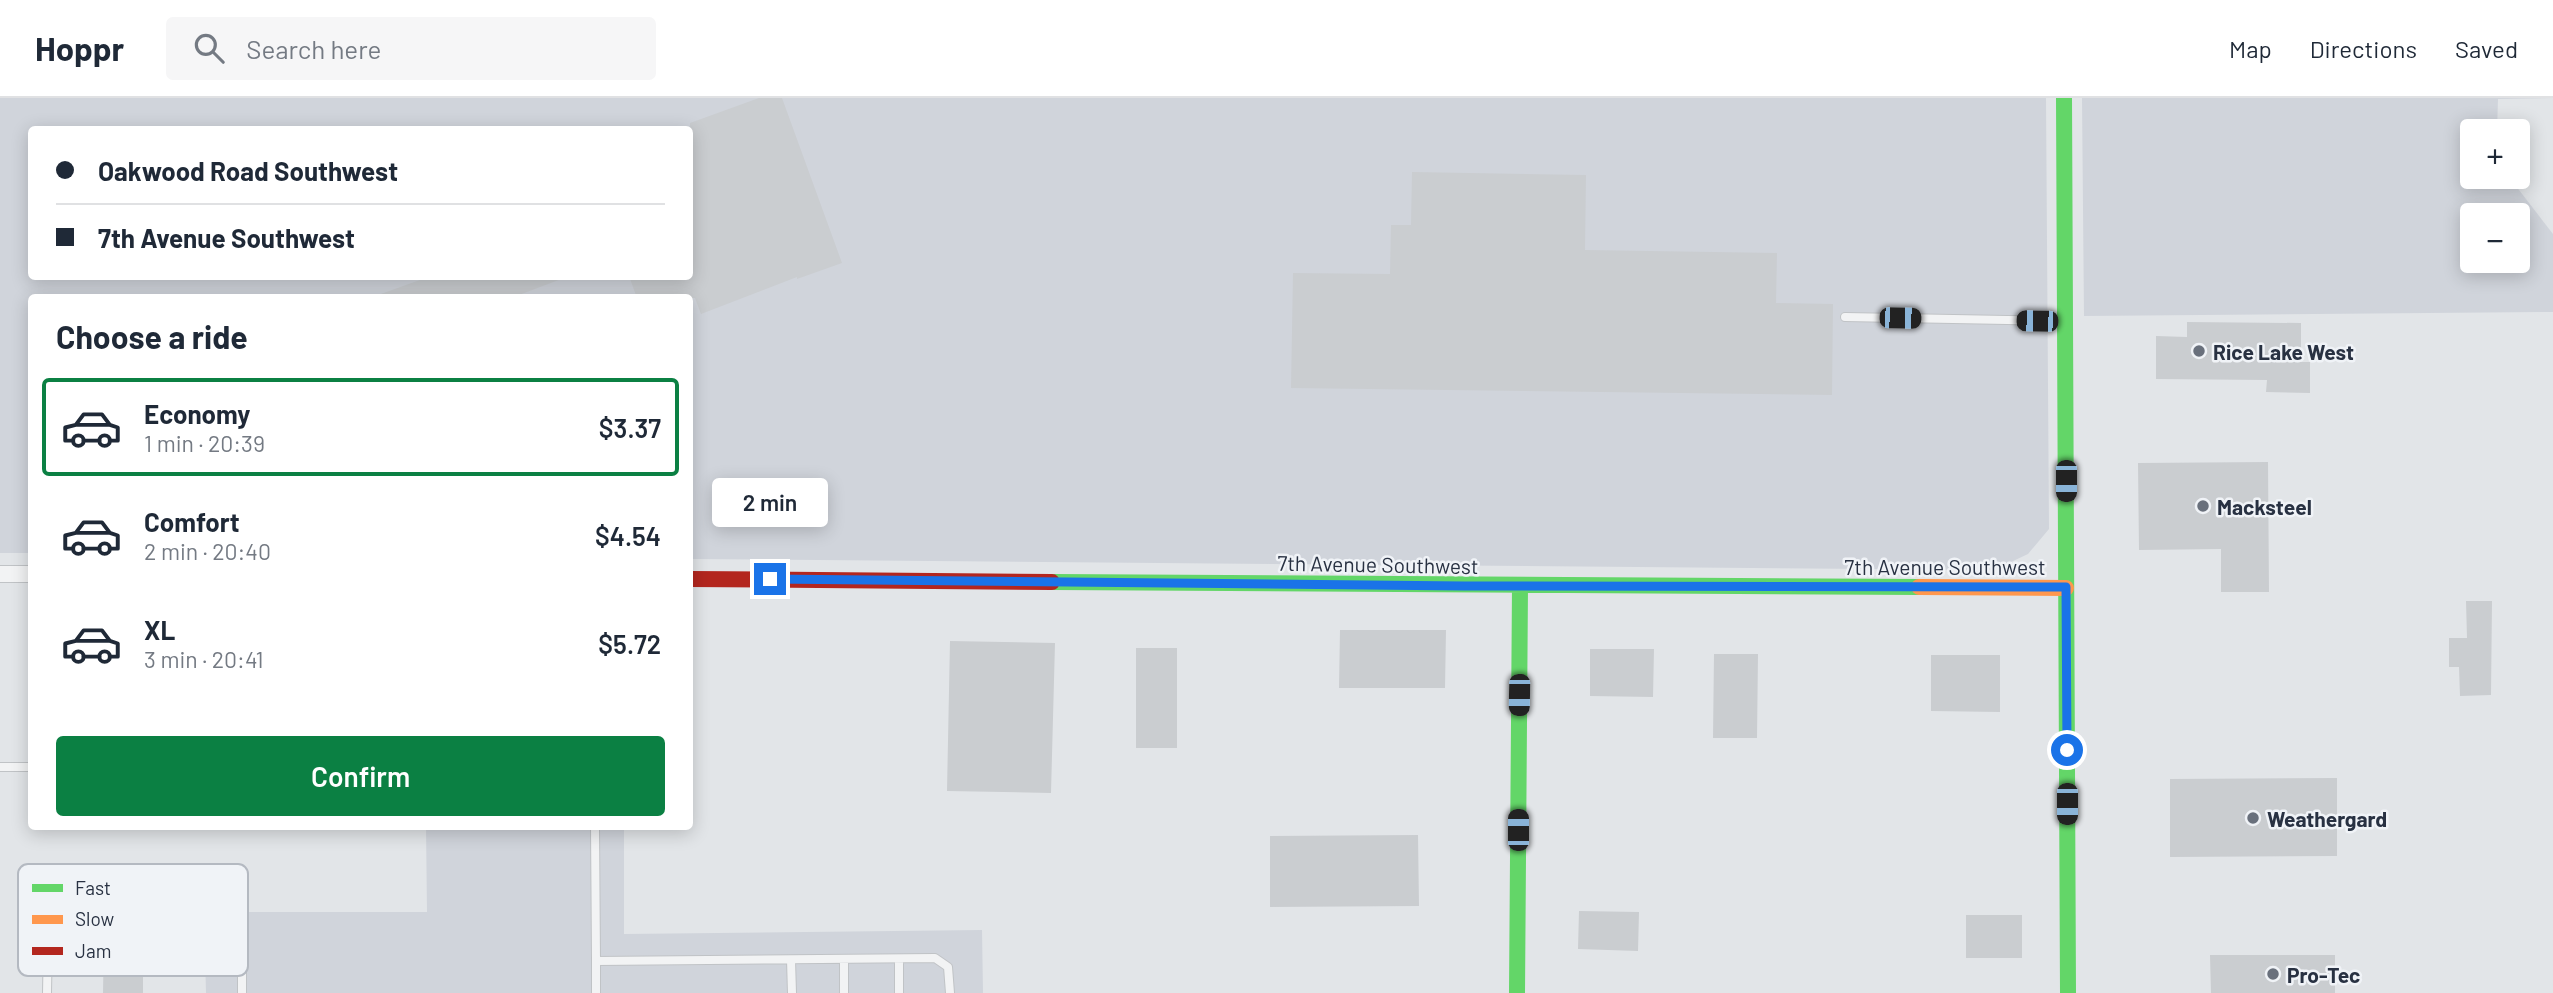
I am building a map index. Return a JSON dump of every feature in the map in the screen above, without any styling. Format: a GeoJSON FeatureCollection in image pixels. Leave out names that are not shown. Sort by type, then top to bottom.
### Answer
{"type":"FeatureCollection","features":[{"type":"Feature","properties":{"kind":"street"},"geometry":{"type":"LineString","coordinates":[[2064,98],[2068,993]]}},
{"type":"Feature","properties":{"kind":"street"},"geometry":{"type":"LineString","coordinates":[[0,574],[28,574]]}},
{"type":"Feature","properties":{"kind":"street","name":"7th Avenue Southwest"},"geometry":{"type":"LineString","coordinates":[[693,579],[1520,586],[2066,587]]}},
{"type":"Feature","properties":{"kind":"street"},"geometry":{"type":"LineString","coordinates":[[1517,993],[1520,586]]}},
{"type":"Feature","properties":{"kind":"lane"},"geometry":{"type":"LineString","coordinates":[[1845,317],[2065,321]]}},
{"type":"Feature","properties":{"kind":"lane"},"geometry":{"type":"LineString","coordinates":[[0,767],[28,767]]}},
{"type":"Feature","properties":{"kind":"lane"},"geometry":{"type":"LineString","coordinates":[[595,830],[596,993]]}},
{"type":"Feature","properties":{"kind":"lane"},"geometry":{"type":"LineString","coordinates":[[596,961],[935,958],[948,967],[950,993]]}},
{"type":"Feature","properties":{"kind":"lane"},"geometry":{"type":"LineString","coordinates":[[844,959],[844,993]]}},
{"type":"Feature","properties":{"kind":"lane"},"geometry":{"type":"LineString","coordinates":[[899,959],[899,993]]}},
{"type":"Feature","properties":{"kind":"lane"},"geometry":{"type":"LineString","coordinates":[[791,960],[792,993]]}},
{"type":"Feature","properties":{"kind":"shaded area"},"geometry":{"type":"Polygon","coordinates":[[[0,98],[2046,98],[2049,529],[2028,554],[1994,570],[693,559],[693,294],[28,294],[28,553],[0,553],[0,98]]]}},
{"type":"Feature","properties":{"kind":"shaded area"},"geometry":{"type":"Polygon","coordinates":[[[2082,98],[2553,98],[2498,99],[2497,119],[2460,119],[2460,189],[2518,189],[2529,203],[2460,203],[2460,273],[2530,273],[2530,204],[2553,234],[2553,312],[2084,316],[2082,98]]]}},
{"type":"Feature","properties":{"kind":"shaded area"},"geometry":{"type":"Polygon","coordinates":[[[426,830],[624,830],[624,934],[982,930],[983,993],[206,993],[206,976],[248,976],[248,912],[427,912],[426,830]]]}},
{"type":"Feature","properties":{"kind":"building"},"geometry":{"type":"Polygon","coordinates":[[[759,98],[782,98],[842,263],[797,277],[701,314],[693,294],[636,294],[630,280],[693,280],[693,126],[690,126],[690,123],[759,98]]]}},
{"type":"Feature","properties":{"kind":"building"},"geometry":{"type":"Polygon","coordinates":[[[1412,172],[1586,175],[1585,250],[1777,253],[1776,303],[1833,304],[1832,395],[1291,388],[1293,273],[1390,274],[1391,225],[1411,225],[1412,172]]]}},
{"type":"Feature","properties":{"kind":"building"},"geometry":{"type":"Polygon","coordinates":[[[420,280],[559,280],[522,294],[381,294],[420,280]]]}},
{"type":"Feature","properties":{"kind":"building","name":"Rice Lake West"},"geometry":{"type":"Polygon","coordinates":[[[2187,322],[2301,323],[2301,362],[2310,362],[2310,393],[2266,392],[2267,380],[2156,379],[2156,336],[2187,337],[2187,322]]]}},
{"type":"Feature","properties":{"kind":"building","name":"Macksteel"},"geometry":{"type":"Polygon","coordinates":[[[2268,462],[2269,592],[2221,592],[2221,549],[2139,550],[2138,463],[2268,462]]]}},
{"type":"Feature","properties":{"kind":"building"},"geometry":{"type":"Polygon","coordinates":[[[2466,601],[2492,601],[2491,695],[2460,696],[2459,667],[2449,667],[2449,638],[2467,638],[2466,601]]]}},
{"type":"Feature","properties":{"kind":"building"},"geometry":{"type":"Polygon","coordinates":[[[1340,630],[1446,630],[1445,688],[1339,688],[1340,630]]]}},
{"type":"Feature","properties":{"kind":"building"},"geometry":{"type":"Polygon","coordinates":[[[950,641],[1055,643],[1051,793],[947,791],[950,641]]]}},
{"type":"Feature","properties":{"kind":"building"},"geometry":{"type":"Polygon","coordinates":[[[1136,648],[1177,648],[1177,748],[1136,748],[1136,648]]]}},
{"type":"Feature","properties":{"kind":"building"},"geometry":{"type":"Polygon","coordinates":[[[1590,649],[1654,649],[1653,697],[1590,696],[1590,649]]]}},
{"type":"Feature","properties":{"kind":"building"},"geometry":{"type":"Polygon","coordinates":[[[1714,654],[1758,654],[1757,738],[1713,738],[1714,654]]]}},
{"type":"Feature","properties":{"kind":"building"},"geometry":{"type":"Polygon","coordinates":[[[1931,655],[2000,655],[2000,712],[1931,711],[1931,655]]]}},
{"type":"Feature","properties":{"kind":"building","name":"Weathergard"},"geometry":{"type":"Polygon","coordinates":[[[2337,778],[2337,856],[2170,857],[2170,779],[2337,778]]]}},
{"type":"Feature","properties":{"kind":"building"},"geometry":{"type":"Polygon","coordinates":[[[1418,835],[1419,906],[1270,907],[1270,836],[1418,835]]]}},
{"type":"Feature","properties":{"kind":"building"},"geometry":{"type":"Polygon","coordinates":[[[1579,911],[1639,912],[1638,951],[1578,949],[1579,911]]]}},
{"type":"Feature","properties":{"kind":"building"},"geometry":{"type":"Polygon","coordinates":[[[1966,915],[2022,915],[2022,958],[1966,958],[1966,915]]]}},
{"type":"Feature","properties":{"kind":"building","name":"Pro-Tec"},"geometry":{"type":"Polygon","coordinates":[[[2210,955],[2335,955],[2335,993],[2211,993],[2210,955]]]}},
{"type":"Feature","properties":{"kind":"building"},"geometry":{"type":"Polygon","coordinates":[[[103,976],[143,976],[143,993],[103,993],[103,976]]]}},
{"type":"Feature","properties":{"kind":"traffic: fast"},"geometry":{"type":"LineString","coordinates":[[2064,98],[2068,993]]}},
{"type":"Feature","properties":{"kind":"traffic: fast"},"geometry":{"type":"LineString","coordinates":[[1052,582],[1919,587]]}},
{"type":"Feature","properties":{"kind":"traffic: fast"},"geometry":{"type":"LineString","coordinates":[[1517,993],[1520,586]]}},
{"type":"Feature","properties":{"kind":"traffic: slow"},"geometry":{"type":"LineString","coordinates":[[1919,587],[2066,588]]}},
{"type":"Feature","properties":{"kind":"traffic: jam"},"geometry":{"type":"LineString","coordinates":[[693,579],[1052,582]]}},
{"type":"Feature","properties":{"kind":"place","name":"Rice Lake West"},"geometry":{"type":"Point","coordinates":[2199,351]}},
{"type":"Feature","properties":{"kind":"place","name":"Macksteel"},"geometry":{"type":"Point","coordinates":[2203,506]}},
{"type":"Feature","properties":{"kind":"place","name":"Weathergard"},"geometry":{"type":"Point","coordinates":[2253,818]}},
{"type":"Feature","properties":{"kind":"place","name":"Pro-Tec"},"geometry":{"type":"Point","coordinates":[2273,974]}},
{"type":"Feature","properties":{"kind":"route"},"geometry":{"type":"LineString","coordinates":[[770,579],[1464,586],[2066,587],[2067,750]]}}]}
